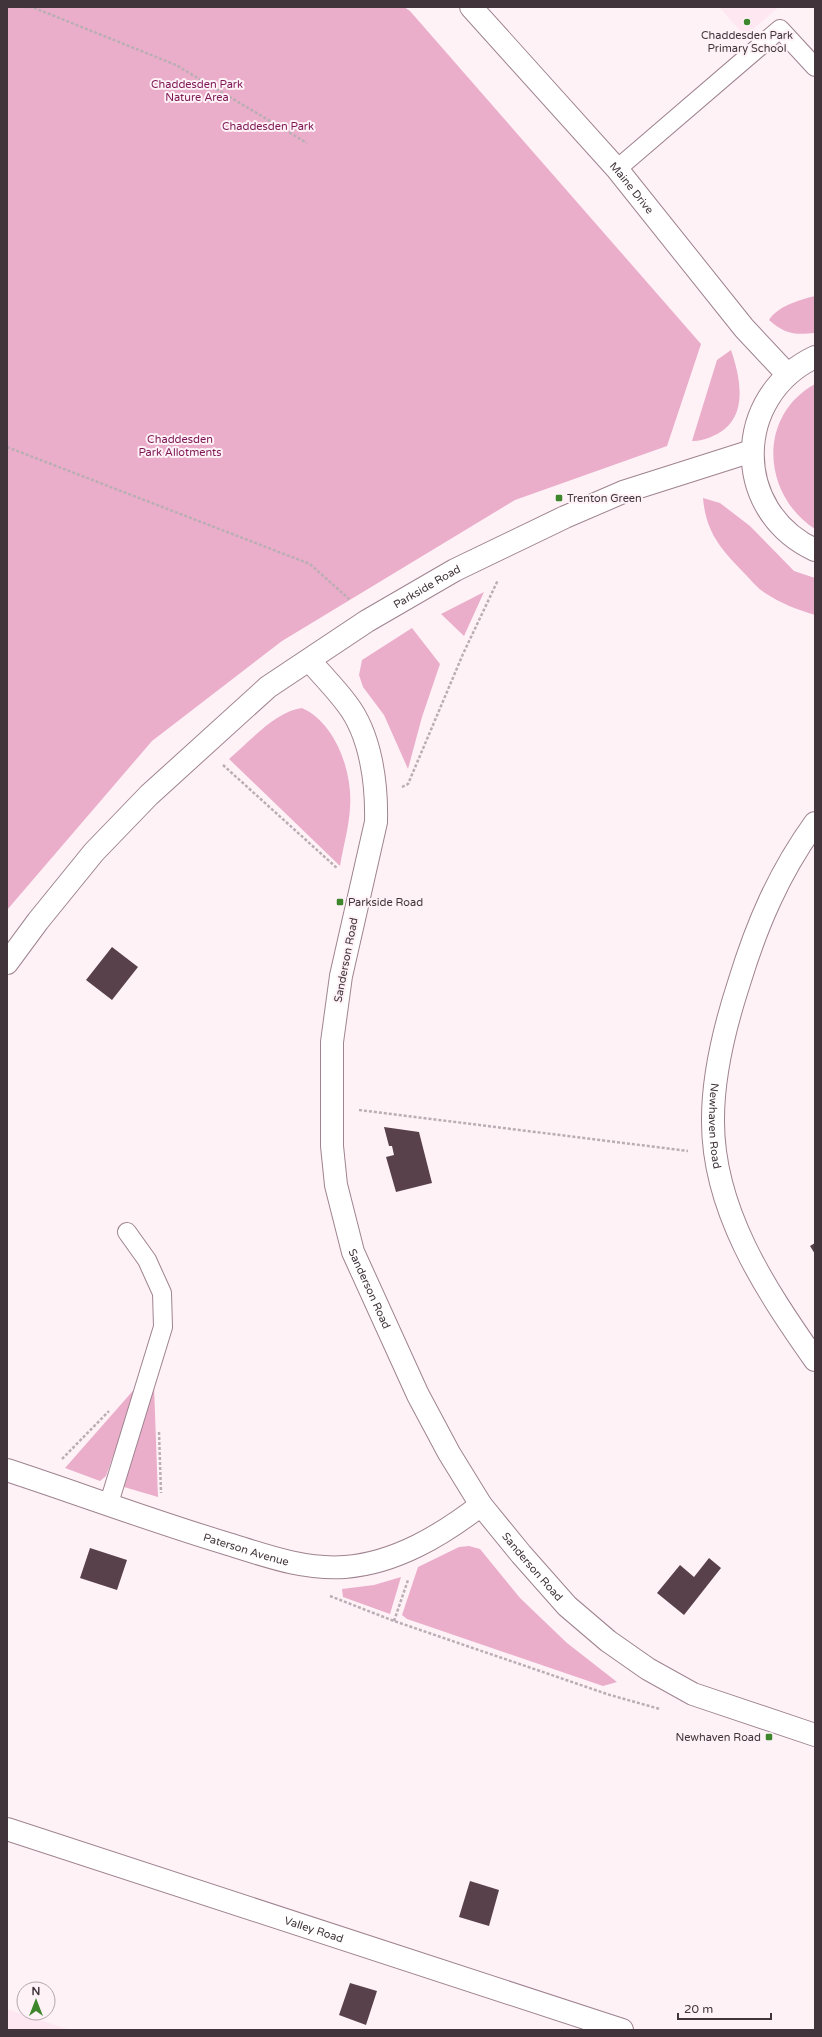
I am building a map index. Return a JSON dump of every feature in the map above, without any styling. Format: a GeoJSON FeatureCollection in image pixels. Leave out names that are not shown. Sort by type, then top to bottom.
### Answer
{"type":"FeatureCollection","features":[{"type":"Feature","properties":{"kind":"street","name":"Maine Drive"},"geometry":{"type":"LineString","coordinates":[[471,7],[616,169],[744,328],[787,374]]}},
{"type":"Feature","properties":{"kind":"street"},"geometry":{"type":"LineString","coordinates":[[815,356],[803,362],[787,374],[771,393],[760,414],[754,431],[752,450],[756,483],[768,509],[782,528],[803,545],[815,550]]}},
{"type":"Feature","properties":{"kind":"street","name":"Parkside Road"},"geometry":{"type":"LineString","coordinates":[[7,963],[38,921],[94,852],[148,795],[268,687],[367,622],[455,570],[565,516],[623,492],[752,450]]}},
{"type":"Feature","properties":{"kind":"street","name":"Sanderson Road"},"geometry":{"type":"LineString","coordinates":[[309,660],[348,705],[364,735],[374,773],[377,799],[376,822],[341,976],[332,1042],[332,1146],[336,1185],[353,1252],[418,1395],[449,1453],[481,1505],[521,1554],[567,1606],[608,1641],[648,1669],[693,1694],[815,1735]]}},
{"type":"Feature","properties":{"kind":"street","name":"Newhaven Road"},"geometry":{"type":"LineString","coordinates":[[815,823],[793,854],[780,877],[763,914],[744,965],[724,1039],[714,1103],[715,1154],[726,1197],[753,1266],[784,1316],[815,1360]]}},
{"type":"Feature","properties":{"kind":"street","name":"Paterson Avenue"},"geometry":{"type":"LineString","coordinates":[[7,1470],[109,1503],[162,1523],[286,1562],[327,1567],[347,1567],[396,1555],[432,1539],[456,1524],[481,1505]]}},
{"type":"Feature","properties":{"kind":"street","name":"Valley Road"},"geometry":{"type":"LineString","coordinates":[[7,1829],[622,2030]]}},
{"type":"Feature","properties":{"kind":"lane"},"geometry":{"type":"LineString","coordinates":[[616,169],[780,28],[815,67]]}},
{"type":"Feature","properties":{"kind":"lane"},"geometry":{"type":"LineString","coordinates":[[109,1503],[163,1327],[162,1294],[147,1260],[127,1232]]}},
{"type":"Feature","properties":{"kind":"path"},"geometry":{"type":"LineString","coordinates":[[24,7],[32,7],[176,65],[306,143]]}},
{"type":"Feature","properties":{"kind":"path"},"geometry":{"type":"LineString","coordinates":[[7,447],[310,564],[340,590],[367,622]]}},
{"type":"Feature","properties":{"kind":"path"},"geometry":{"type":"LineString","coordinates":[[377,799],[408,784],[463,654],[517,540]]}},
{"type":"Feature","properties":{"kind":"path"},"geometry":{"type":"LineString","coordinates":[[202,746],[360,890]]}},
{"type":"Feature","properties":{"kind":"path"},"geometry":{"type":"LineString","coordinates":[[331,1107],[715,1154]]}},
{"type":"Feature","properties":{"kind":"path"},"geometry":{"type":"LineString","coordinates":[[41,1481],[112,1408]]}},
{"type":"Feature","properties":{"kind":"path"},"geometry":{"type":"LineString","coordinates":[[158,1430],[162,1523]]}},
{"type":"Feature","properties":{"kind":"path"},"geometry":{"type":"LineString","coordinates":[[329,1596],[394,1621],[588,1688],[667,1711]]}},
{"type":"Feature","properties":{"kind":"shaded area","name":"Chaddesden Park Primary School"},"geometry":{"type":"Polygon","coordinates":[[[719,7],[779,7],[745,36],[719,7]]]}},
{"type":"Feature","properties":{"kind":"shaded area"},"geometry":{"type":"Polygon","coordinates":[[[7,2009],[16,2012],[16,2021],[43,2021],[70,2030],[7,2030],[7,2009]]]}},
{"type":"Feature","properties":{"kind":"green space"},"geometry":{"type":"Polygon","coordinates":[[[7,7],[404,7],[410,11],[701,344],[667,446],[515,500],[282,641],[152,741],[7,910],[7,7]]]}},
{"type":"Feature","properties":{"kind":"green space"},"geometry":{"type":"Polygon","coordinates":[[[815,296],[815,333],[801,334],[785,331],[769,320],[783,307],[815,296]]]}},
{"type":"Feature","properties":{"kind":"green space"},"geometry":{"type":"Polygon","coordinates":[[[731,350],[738,373],[740,397],[738,409],[726,428],[704,440],[692,441],[717,360],[731,350]]]}},
{"type":"Feature","properties":{"kind":"green space"},"geometry":{"type":"Polygon","coordinates":[[[815,384],[815,529],[797,514],[784,496],[776,477],[773,456],[776,435],[783,415],[796,398],[815,384]]]}},
{"type":"Feature","properties":{"kind":"green space"},"geometry":{"type":"Polygon","coordinates":[[[703,498],[720,503],[750,526],[794,571],[815,578],[815,615],[777,600],[754,584],[716,540],[707,521],[703,498]]]}},
{"type":"Feature","properties":{"kind":"green space"},"geometry":{"type":"Polygon","coordinates":[[[484,592],[464,636],[441,614],[484,592]]]}},
{"type":"Feature","properties":{"kind":"green space"},"geometry":{"type":"Polygon","coordinates":[[[412,628],[440,664],[422,717],[408,769],[384,715],[363,687],[359,675],[362,660],[412,628]]]}},
{"type":"Feature","properties":{"kind":"green space"},"geometry":{"type":"Polygon","coordinates":[[[302,708],[314,715],[333,737],[340,750],[349,780],[350,808],[340,866],[229,759],[263,728],[273,721],[292,710],[302,708]]]}},
{"type":"Feature","properties":{"kind":"green space"},"geometry":{"type":"Polygon","coordinates":[[[138,1385],[106,1476],[100,1481],[65,1468],[138,1385]]]}},
{"type":"Feature","properties":{"kind":"green space"},"geometry":{"type":"Polygon","coordinates":[[[154,1385],[158,1497],[124,1487],[123,1482],[154,1385]]]}},
{"type":"Feature","properties":{"kind":"green space"},"geometry":{"type":"Polygon","coordinates":[[[469,1546],[480,1549],[520,1598],[567,1643],[617,1682],[603,1686],[407,1619],[402,1615],[418,1567],[459,1547],[469,1546]]]}},
{"type":"Feature","properties":{"kind":"green space"},"geometry":{"type":"Polygon","coordinates":[[[401,1577],[390,1614],[343,1597],[342,1589],[374,1585],[401,1577]]]}},
{"type":"Feature","properties":{"kind":"building"},"geometry":{"type":"Polygon","coordinates":[[[112,947],[138,967],[112,1000],[86,980],[112,947]]]}},
{"type":"Feature","properties":{"kind":"building"},"geometry":{"type":"Polygon","coordinates":[[[384,1127],[419,1132],[432,1183],[396,1192],[386,1157],[394,1155],[392,1146],[389,1146],[384,1127]]]}},
{"type":"Feature","properties":{"kind":"building"},"geometry":{"type":"Polygon","coordinates":[[[815,1243],[815,1254],[810,1246],[815,1243]]]}},
{"type":"Feature","properties":{"kind":"building"},"geometry":{"type":"Polygon","coordinates":[[[90,1548],[127,1560],[117,1590],[80,1578],[90,1548]]]}},
{"type":"Feature","properties":{"kind":"building"},"geometry":{"type":"Polygon","coordinates":[[[709,1558],[721,1568],[684,1615],[657,1593],[680,1565],[694,1577],[709,1558]]]}},
{"type":"Feature","properties":{"kind":"building"},"geometry":{"type":"Polygon","coordinates":[[[470,1881],[499,1890],[489,1926],[459,1917],[470,1881]]]}},
{"type":"Feature","properties":{"kind":"building"},"geometry":{"type":"Polygon","coordinates":[[[350,1983],[377,1991],[366,2025],[339,2015],[350,1983]]]}},
{"type":"Feature","properties":{"kind":"place","name":"Chaddesden Park Primary School"},"geometry":{"type":"Point","coordinates":[747,22]}},
{"type":"Feature","properties":{"kind":"place","name":"Trenton Green"},"geometry":{"type":"Point","coordinates":[559,498]}},
{"type":"Feature","properties":{"kind":"place","name":"Parkside Road"},"geometry":{"type":"Point","coordinates":[340,902]}},
{"type":"Feature","properties":{"kind":"place","name":"Newhaven Road"},"geometry":{"type":"Point","coordinates":[769,1737]}},
{"type":"Feature","properties":{"kind":"park label","name":"Chaddesden Park Nature Area"},"geometry":{"type":"Point","coordinates":[197,90]}},
{"type":"Feature","properties":{"kind":"park label","name":"Chaddesden Park"},"geometry":{"type":"Point","coordinates":[268,126]}},
{"type":"Feature","properties":{"kind":"park label","name":"Chaddesden Park Allotments"},"geometry":{"type":"Point","coordinates":[180,445]}}]}
